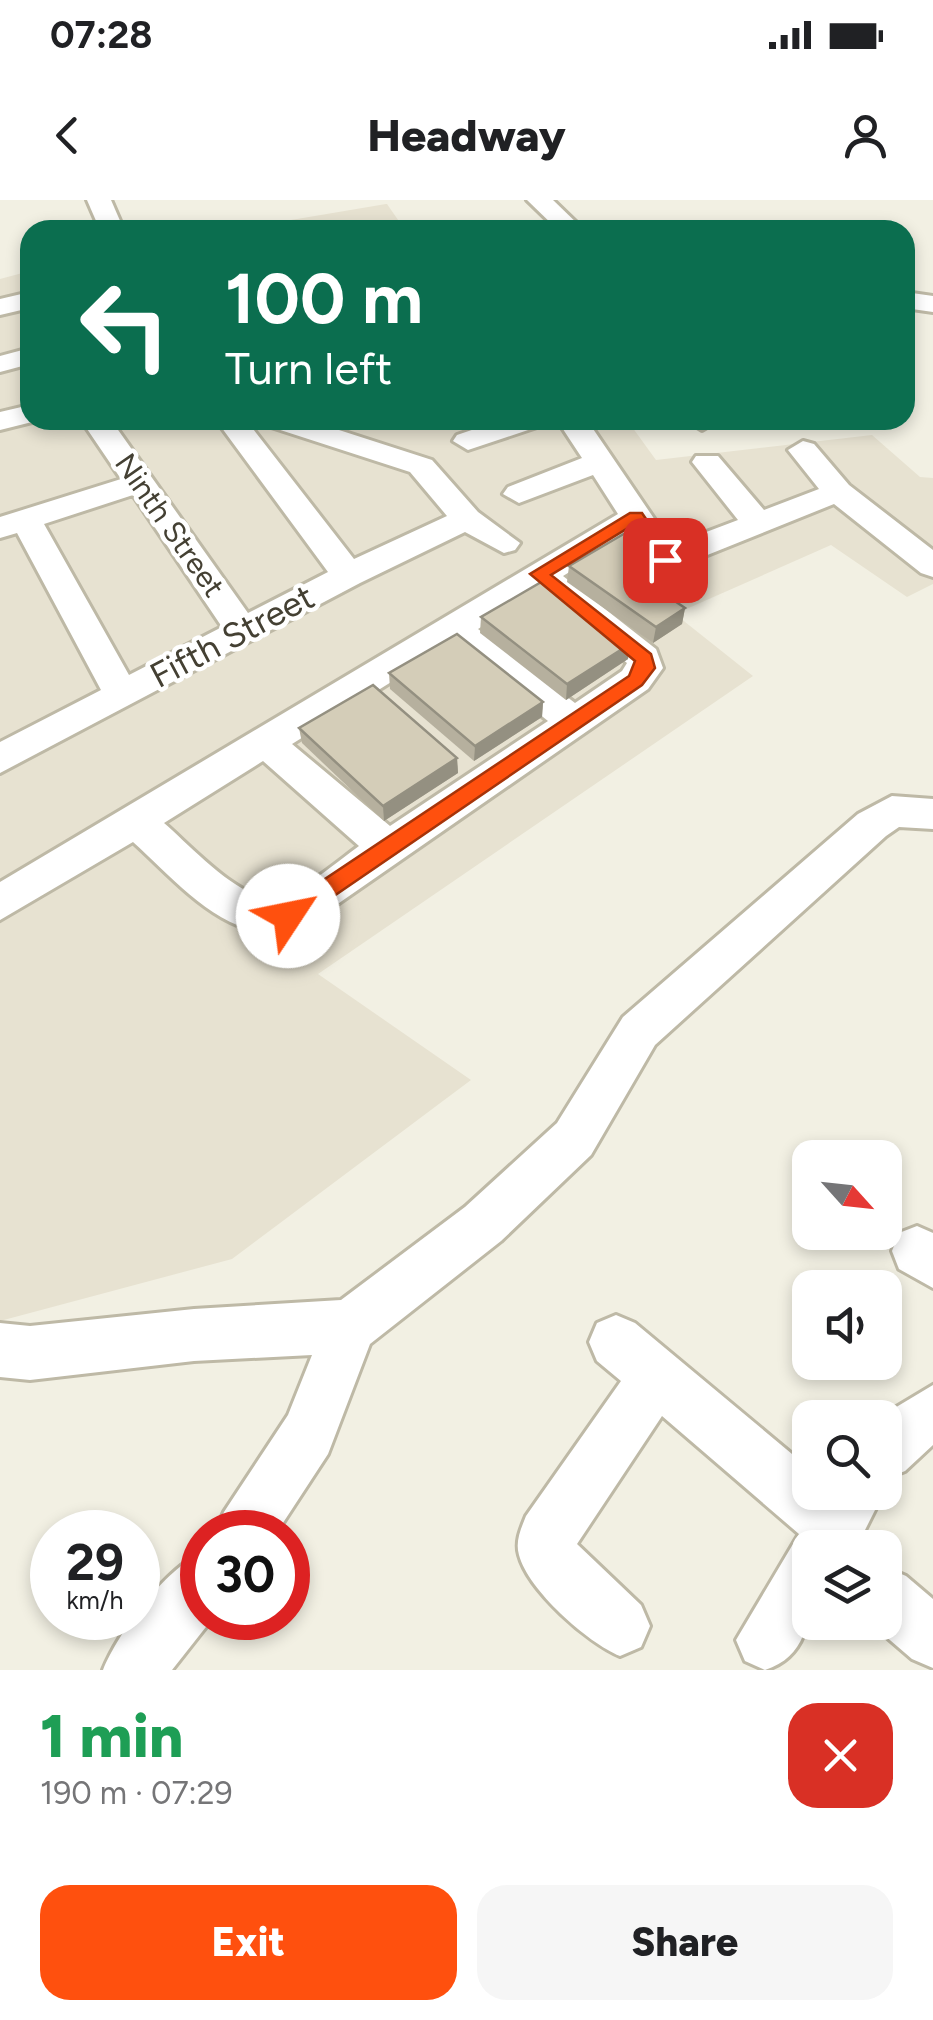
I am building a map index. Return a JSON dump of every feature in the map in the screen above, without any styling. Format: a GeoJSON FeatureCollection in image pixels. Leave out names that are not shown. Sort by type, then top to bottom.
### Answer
{"type":"FeatureCollection","features":[{"type":"Feature","properties":{"kind":"street"},"geometry":{"type":"LineString","coordinates":[[539,200],[561,220]]}},
{"type":"Feature","properties":{"kind":"street","name":"Ninth Street"},"geometry":{"type":"LineString","coordinates":[[103,430],[244,630]]}},
{"type":"Feature","properties":{"kind":"street"},"geometry":{"type":"LineString","coordinates":[[239,430],[348,575]]}},
{"type":"Feature","properties":{"kind":"street"},"geometry":{"type":"LineString","coordinates":[[309,430],[421,466],[468,519],[504,543]]}},
{"type":"Feature","properties":{"kind":"street"},"geometry":{"type":"LineString","coordinates":[[468,441],[500,430]]}},
{"type":"Feature","properties":{"kind":"street"},"geometry":{"type":"LineString","coordinates":[[579,430],[685,590]]}},
{"type":"Feature","properties":{"kind":"street"},"geometry":{"type":"LineString","coordinates":[[803,450],[838,492],[918,537],[933,566]]}},
{"type":"Feature","properties":{"kind":"street"},"geometry":{"type":"LineString","coordinates":[[519,494],[600,462]]}},
{"type":"Feature","properties":{"kind":"street"},"geometry":{"type":"LineString","coordinates":[[707,462],[758,523]]}},
{"type":"Feature","properties":{"kind":"street"},"geometry":{"type":"LineString","coordinates":[[122,695],[13,524],[140,483]]}},
{"type":"Feature","properties":{"kind":"street"},"geometry":{"type":"LineString","coordinates":[[665,560],[838,492]]}},
{"type":"Feature","properties":{"kind":"street"},"geometry":{"type":"LineString","coordinates":[[0,903],[263,740],[372,695],[454,627],[636,516]]}},
{"type":"Feature","properties":{"kind":"street","name":"Fifth Street"},"geometry":{"type":"LineString","coordinates":[[0,759],[348,575],[468,519]]}},
{"type":"Feature","properties":{"kind":"street"},"geometry":{"type":"LineString","coordinates":[[134,820],[220,896],[250,913],[288,916],[388,848],[470,772],[574,722],[636,680],[645,668],[644,658],[539,574]]}},
{"type":"Feature","properties":{"kind":"street"},"geometry":{"type":"LineString","coordinates":[[454,627],[574,722]]}},
{"type":"Feature","properties":{"kind":"street"},"geometry":{"type":"LineString","coordinates":[[263,740],[388,848]]}},
{"type":"Feature","properties":{"kind":"street"},"geometry":{"type":"LineString","coordinates":[[258,1510],[308,1434],[350,1326],[483,1224],[574,1139],[639,1031],[872,824],[892,811],[933,814]]}},
{"type":"Feature","properties":{"kind":"street"},"geometry":{"type":"LineString","coordinates":[[0,1350],[30,1353],[194,1335],[350,1326]]}},
{"type":"Feature","properties":{"kind":"street"},"geometry":{"type":"LineString","coordinates":[[620,1626],[554,1562],[547,1552],[547,1538],[636,1359],[820,1530]]}},
{"type":"Feature","properties":{"kind":"street"},"geometry":{"type":"LineString","coordinates":[[902,1434],[933,1412]]}},
{"type":"Feature","properties":{"kind":"street"},"geometry":{"type":"LineString","coordinates":[[766,1640],[792,1598]]}},
{"type":"Feature","properties":{"kind":"street"},"geometry":{"type":"LineString","coordinates":[[134,1670],[180,1611]]}},
{"type":"Feature","properties":{"kind":"street"},"geometry":{"type":"LineString","coordinates":[[902,1612],[933,1638]]}},
{"type":"Feature","properties":{"kind":"shaded area"},"geometry":{"type":"Polygon","coordinates":[[[386,204],[398,220],[291,220],[386,204]]]}},
{"type":"Feature","properties":{"kind":"shaded area"},"geometry":{"type":"Polygon","coordinates":[[[20,274],[20,430],[634,430],[656,460],[872,435],[920,477],[933,478],[933,584],[907,597],[831,545],[675,614],[753,676],[318,974],[471,1080],[232,1259],[0,1321],[0,279],[20,274]]]}},
{"type":"Feature","properties":{"kind":"building"},"geometry":{"type":"Polygon","coordinates":[[[627,532],[683,574],[660,591],[685,608],[656,627],[569,566],[627,532]]]}},
{"type":"Feature","properties":{"kind":"building"},"geometry":{"type":"Polygon","coordinates":[[[543,581],[630,644],[567,684],[481,617],[543,581]]]}},
{"type":"Feature","properties":{"kind":"building"},"geometry":{"type":"Polygon","coordinates":[[[457,634],[543,702],[475,746],[389,673],[457,634]]]}},
{"type":"Feature","properties":{"kind":"building"},"geometry":{"type":"Polygon","coordinates":[[[373,685],[457,758],[383,806],[299,728],[373,685]]]}},
{"type":"Feature","properties":{"kind":"route"},"geometry":{"type":"LineString","coordinates":[[288,916],[636,680],[645,668],[644,658],[539,574],[636,516],[665,560]]}}]}
